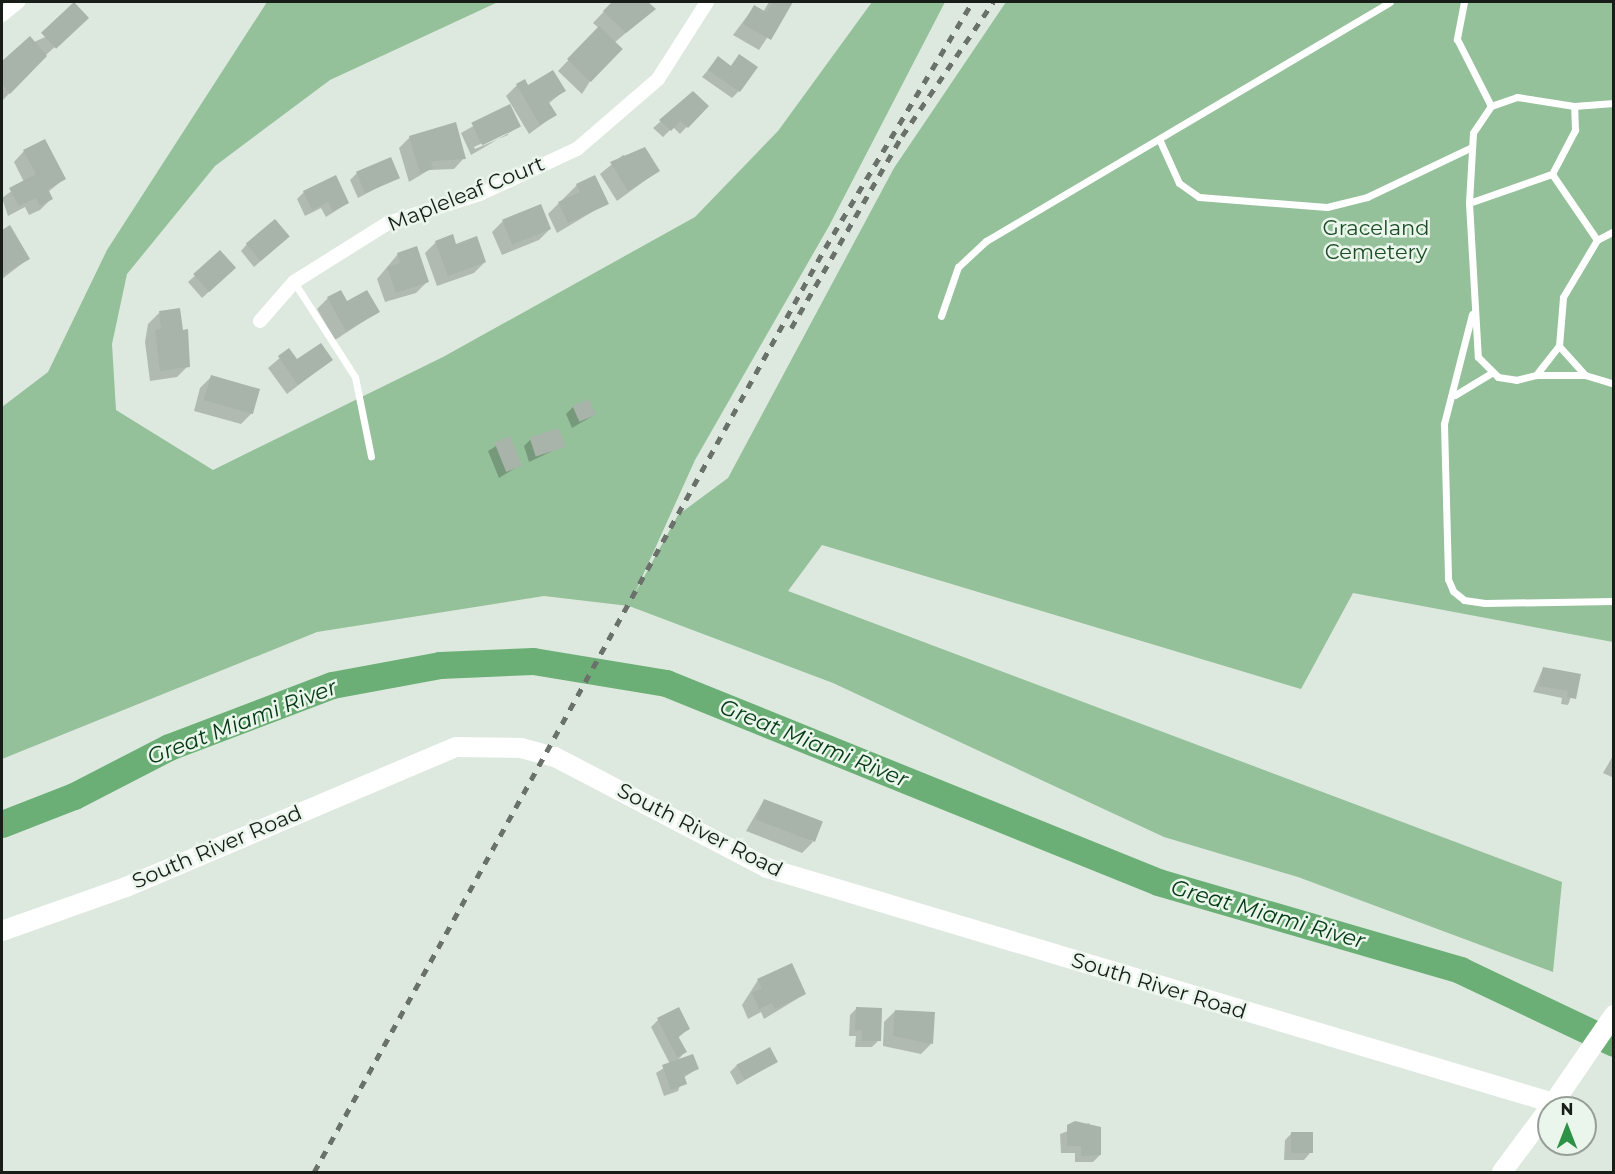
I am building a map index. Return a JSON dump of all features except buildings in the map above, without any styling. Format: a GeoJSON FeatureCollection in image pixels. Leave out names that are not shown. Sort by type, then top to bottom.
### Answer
{"type":"FeatureCollection","features":[{"type":"Feature","properties":{"kind":"street","name":"Mapleleaf Court"},"geometry":{"type":"LineString","coordinates":[[260,321],[294,282],[388,223],[480,194],[576,149],[658,79],[707,2]]}},
{"type":"Feature","properties":{"kind":"street","name":"South River Road"},"geometry":{"type":"LineString","coordinates":[[2,931],[126,887],[456,747],[520,748],[555,757],[767,868],[1537,1103]]}},
{"type":"Feature","properties":{"kind":"street"},"geometry":{"type":"LineString","coordinates":[[1558,1096],[1614,1015]]}},
{"type":"Feature","properties":{"kind":"street"},"geometry":{"type":"LineString","coordinates":[[1502,1173],[1537,1126]]}},
{"type":"Feature","properties":{"kind":"lane"},"geometry":{"type":"LineString","coordinates":[[941,316],[958,267],[986,241],[1160,141],[1390,2]]}},
{"type":"Feature","properties":{"kind":"lane"},"geometry":{"type":"LineString","coordinates":[[1464,2],[1459,47],[1491,106]]}},
{"type":"Feature","properties":{"kind":"lane"},"geometry":{"type":"LineString","coordinates":[[1614,103],[1574,106],[1517,97],[1491,106],[1473,133],[1469,203],[1478,357],[1493,372],[1515,380],[1536,375],[1584,375],[1614,384]]}},
{"type":"Feature","properties":{"kind":"lane"},"geometry":{"type":"LineString","coordinates":[[1469,203],[1552,174],[1575,130],[1574,106]]}},
{"type":"Feature","properties":{"kind":"lane"},"geometry":{"type":"LineString","coordinates":[[1160,141],[1179,183],[1199,196],[1328,207],[1367,196],[1472,147]]}},
{"type":"Feature","properties":{"kind":"lane"},"geometry":{"type":"LineString","coordinates":[[1552,174],[1597,240]]}},
{"type":"Feature","properties":{"kind":"lane"},"geometry":{"type":"LineString","coordinates":[[1536,375],[1559,346],[1563,297],[1597,240],[1614,231]]}},
{"type":"Feature","properties":{"kind":"lane"},"geometry":{"type":"LineString","coordinates":[[294,282],[355,377],[371,456]]}},
{"type":"Feature","properties":{"kind":"lane"},"geometry":{"type":"LineString","coordinates":[[1474,300],[1455,395],[1444,424],[1448,579],[1453,591],[1464,600],[1485,603],[1614,601]]}},
{"type":"Feature","properties":{"kind":"lane"},"geometry":{"type":"LineString","coordinates":[[1559,346],[1584,375]]}},
{"type":"Feature","properties":{"kind":"lane"},"geometry":{"type":"LineString","coordinates":[[1455,395],[1493,372]]}},
{"type":"Feature","properties":{"kind":"green space","name":"Graceland Cemetery"},"geometry":{"type":"Polygon","coordinates":[[[267,2],[498,2],[330,80],[215,166],[127,274],[112,344],[116,410],[213,470],[443,357],[695,217],[778,131],[872,2],[945,2],[829,226],[695,460],[634,595],[678,515],[728,478],[894,168],[1006,2],[1613,2],[1613,642],[1353,593],[1301,689],[822,545],[788,591],[1562,882],[1553,972],[1298,877],[1164,837],[833,683],[629,606],[544,596],[317,632],[2,759],[2,407],[48,372],[107,250],[267,2]]]}},
{"type":"Feature","properties":{"kind":"waterway","name":"Great Miami River"},"geometry":{"type":"LineString","coordinates":[[2,824],[74,796],[169,747],[332,685],[440,665],[533,661],[666,683],[1158,882],[1460,970],[1614,1043]]}},
{"type":"Feature","properties":{"kind":"railway"},"geometry":{"type":"LineString","coordinates":[[314,1172],[825,248],[972,2]]}},
{"type":"Feature","properties":{"kind":"railway"},"geometry":{"type":"LineString","coordinates":[[791,328],[902,136],[993,2]]}}]}
